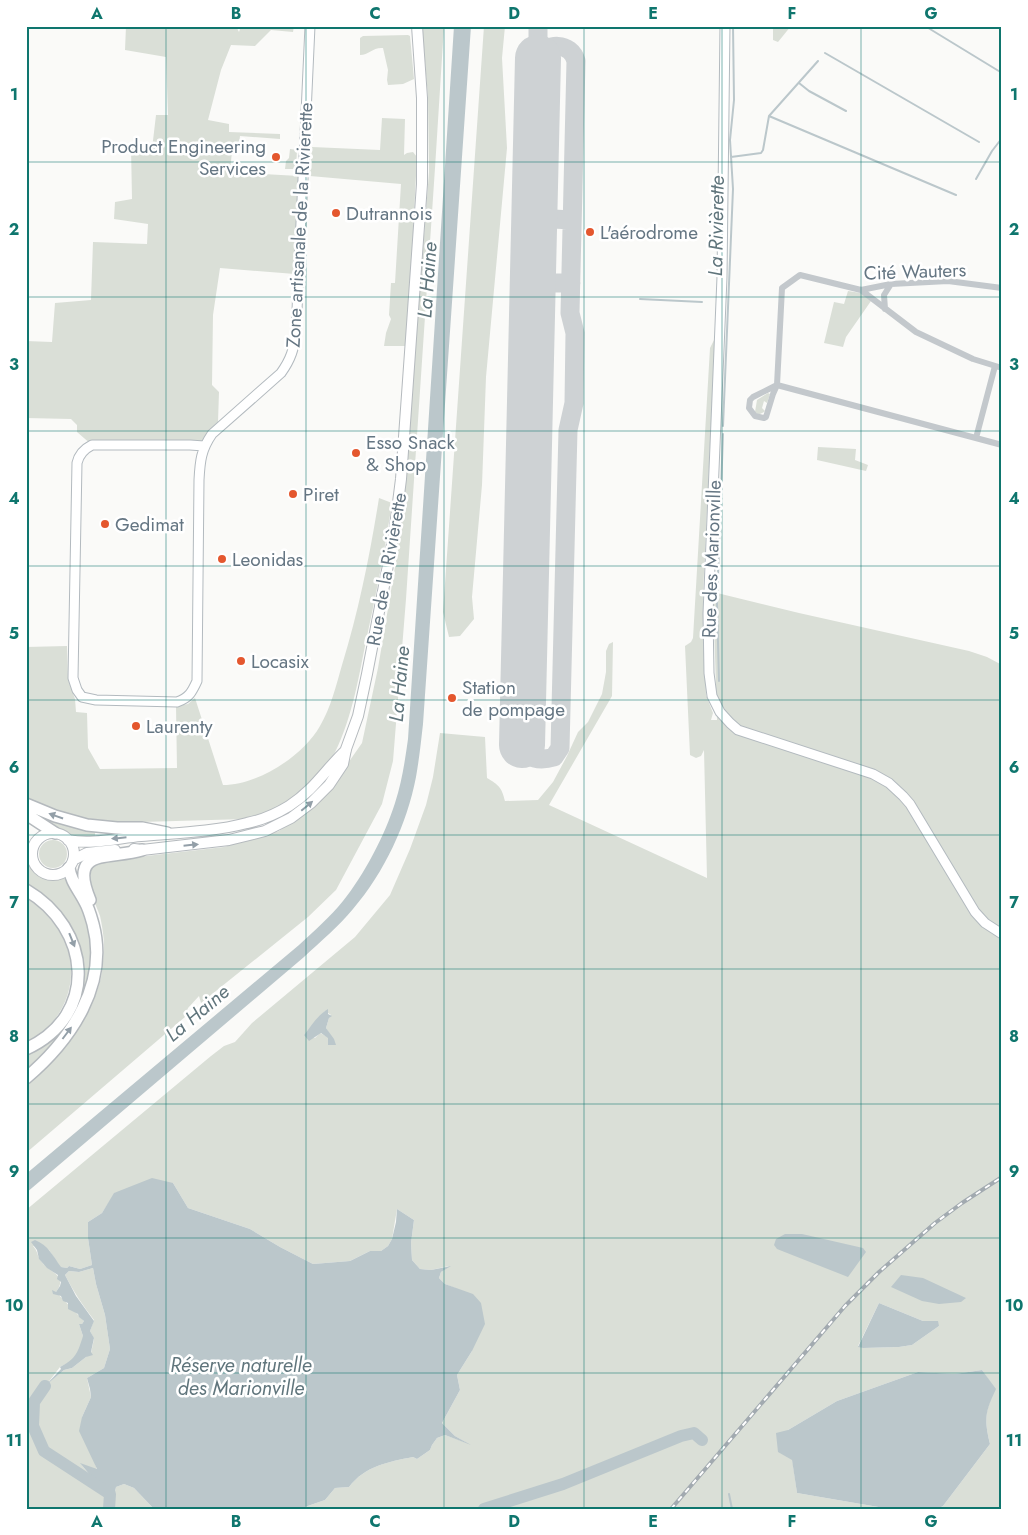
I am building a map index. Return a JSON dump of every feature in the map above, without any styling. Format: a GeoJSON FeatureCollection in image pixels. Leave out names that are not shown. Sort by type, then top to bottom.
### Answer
{"type":"FeatureCollection","features":[{"type":"Feature","properties":{"kind":"highway"},"geometry":{"type":"LineString","coordinates":[[26,804],[55,816],[87,825],[142,828],[167,833]]}},
{"type":"Feature","properties":{"kind":"highway"},"geometry":{"type":"LineString","coordinates":[[26,814],[55,833]]}},
{"type":"Feature","properties":{"kind":"highway"},"geometry":{"type":"LineString","coordinates":[[93,924],[90,901],[83,880],[87,865],[98,857],[142,850]]}},
{"type":"Feature","properties":{"kind":"highway"},"geometry":{"type":"LineString","coordinates":[[26,1078],[40,1066],[78,1017],[87,1000],[95,976],[97,963],[96,937],[86,903],[72,881],[71,864]]}},
{"type":"Feature","properties":{"kind":"highway"},"geometry":{"type":"LineString","coordinates":[[26,890],[46,904],[65,925],[74,944],[78,969],[78,983],[74,998],[64,1018],[48,1036],[26,1049]]}},
{"type":"Feature","properties":{"kind":"main road","name":"Rue de la Rivièrette"},"geometry":{"type":"LineString","coordinates":[[71,864],[88,853],[133,848],[142,850],[229,840],[254,835],[280,824],[301,811],[324,790],[343,764],[346,749],[358,716],[366,681],[394,534],[401,479],[422,184],[422,98],[417,26]]}},
{"type":"Feature","properties":{"kind":"main road"},"geometry":{"type":"LineString","coordinates":[[68,840],[85,841],[167,833],[238,825],[255,821],[279,812],[310,790],[346,749]]}},
{"type":"Feature","properties":{"kind":"main road"},"geometry":{"type":"LineString","coordinates":[[55,833],[62,835],[68,840],[74,851],[71,864],[61,873],[50,875],[31,863],[31,844],[41,836],[55,833]]}},
{"type":"Feature","properties":{"kind":"street","name":"Zone artisanale de la Rivierette"},"geometry":{"type":"LineString","coordinates":[[204,446],[92,444],[79,456],[77,463],[73,678],[76,690],[82,697],[96,700],[169,702],[185,700],[192,693],[197,681],[198,480],[204,446],[212,434],[281,373],[289,362],[294,349],[310,26]]}},
{"type":"Feature","properties":{"kind":"street","name":"Rue des Marionville"},"geometry":{"type":"LineString","coordinates":[[725,26],[722,277],[708,597],[710,674],[713,700],[724,718],[738,730],[873,774],[889,782],[910,804],[975,912],[985,923],[1002,934]]}},
{"type":"Feature","properties":{"kind":"street","name":"Cité Wauters"},"geometry":{"type":"LineString","coordinates":[[777,385],[750,400],[749,408],[755,416],[766,417],[777,385],[781,291],[783,286],[798,276],[803,275],[861,290],[892,284],[948,282],[1002,288]]}},
{"type":"Feature","properties":{"kind":"street"},"geometry":{"type":"LineString","coordinates":[[885,308],[884,295],[892,284]]}},
{"type":"Feature","properties":{"kind":"street"},"geometry":{"type":"LineString","coordinates":[[861,290],[916,332],[973,359],[998,367],[976,438]]}},
{"type":"Feature","properties":{"kind":"street"},"geometry":{"type":"LineString","coordinates":[[777,385],[1002,445]]}},
{"type":"Feature","properties":{"kind":"shaded area"},"geometry":{"type":"Polygon","coordinates":[[[126,26],[236,26],[239,32],[241,26],[294,26],[293,32],[271,30],[255,46],[231,45],[221,70],[208,120],[229,124],[229,132],[280,134],[280,139],[240,136],[238,151],[232,151],[230,172],[299,176],[295,274],[220,268],[213,315],[212,385],[219,392],[218,422],[200,446],[92,445],[77,432],[77,425],[71,419],[26,418],[26,341],[52,342],[55,303],[91,300],[93,242],[147,244],[148,224],[114,219],[115,202],[132,199],[131,147],[152,149],[156,115],[168,115],[166,57],[125,50],[126,26]]]}},
{"type":"Feature","properties":{"kind":"shaded area"},"geometry":{"type":"Polygon","coordinates":[[[422,26],[444,26],[406,599],[393,761],[382,804],[336,890],[308,917],[201,1003],[199,996],[188,1008],[185,1017],[26,1153],[26,1087],[68,1042],[77,1029],[92,1003],[101,978],[104,939],[100,916],[89,884],[90,870],[103,861],[224,847],[279,831],[325,796],[362,743],[378,668],[398,549],[405,482],[429,172],[428,97],[422,26]]]}},
{"type":"Feature","properties":{"kind":"shaded area"},"geometry":{"type":"Polygon","coordinates":[[[484,26],[505,26],[502,58],[507,148],[486,377],[482,485],[472,597],[474,619],[460,636],[449,637],[443,612],[484,26]]]}},
{"type":"Feature","properties":{"kind":"shaded area"},"geometry":{"type":"Polygon","coordinates":[[[773,26],[791,26],[778,42],[773,40],[773,26]]]}},
{"type":"Feature","properties":{"kind":"shaded area"},"geometry":{"type":"Polygon","coordinates":[[[363,36],[410,36],[414,79],[403,84],[388,85],[388,70],[383,48],[360,55],[360,38],[363,36]]]}},
{"type":"Feature","properties":{"kind":"shaded area"},"geometry":{"type":"Polygon","coordinates":[[[382,118],[405,119],[404,155],[413,152],[417,157],[407,346],[384,346],[391,319],[389,315],[391,283],[395,283],[401,184],[310,176],[312,147],[380,150],[382,118]]]}},
{"type":"Feature","properties":{"kind":"shaded area"},"geometry":{"type":"Polygon","coordinates":[[[290,149],[297,150],[296,169],[285,169],[290,149]]]}},
{"type":"Feature","properties":{"kind":"shaded area"},"geometry":{"type":"Polygon","coordinates":[[[848,291],[861,293],[871,301],[846,337],[843,347],[824,343],[834,302],[844,304],[848,291]]]}},
{"type":"Feature","properties":{"kind":"shaded area"},"geometry":{"type":"Polygon","coordinates":[[[715,338],[703,594],[706,695],[713,713],[711,720],[717,720],[713,592],[969,651],[987,657],[1002,665],[1002,1509],[937,1509],[943,1506],[990,1444],[986,1416],[995,1389],[982,1370],[955,1374],[918,1372],[837,1401],[788,1430],[797,1493],[890,1509],[299,1509],[325,1500],[335,1488],[349,1487],[362,1474],[378,1466],[413,1457],[417,1459],[430,1450],[437,1438],[445,1435],[467,1443],[455,1436],[442,1423],[460,1390],[457,1375],[472,1351],[455,1288],[445,1284],[439,1278],[441,1272],[449,1266],[431,1270],[420,1269],[412,1260],[411,1243],[414,1220],[397,1209],[392,1239],[388,1246],[381,1251],[370,1251],[350,1261],[313,1264],[250,1229],[188,1208],[173,1183],[115,1193],[102,1213],[88,1222],[92,1265],[80,1269],[69,1266],[67,1268],[60,1267],[49,1250],[33,1246],[44,1265],[59,1278],[60,1282],[56,1292],[84,1321],[82,1324],[79,1324],[83,1336],[84,1350],[77,1354],[72,1361],[60,1367],[47,1384],[64,1370],[72,1368],[91,1353],[94,1339],[90,1331],[94,1320],[71,1287],[65,1275],[69,1271],[79,1272],[93,1268],[105,1315],[110,1349],[104,1368],[87,1378],[91,1397],[82,1417],[97,1470],[81,1464],[96,1482],[109,1493],[114,1496],[116,1487],[124,1484],[134,1488],[154,1509],[26,1509],[26,1210],[211,1056],[224,1046],[235,1042],[252,1023],[355,937],[390,895],[410,849],[426,805],[433,777],[440,733],[485,737],[487,778],[499,787],[505,801],[538,800],[553,782],[578,732],[588,722],[602,694],[606,672],[606,651],[609,644],[613,642],[612,696],[549,805],[707,878],[704,750],[701,756],[696,758],[690,755],[685,646],[693,638],[710,348],[715,338]],[[325,1011],[304,1035],[315,1038],[320,1033],[328,1037],[329,1042],[333,1040],[326,1028],[331,1015],[325,1011]],[[879,1303],[858,1346],[863,1348],[912,1345],[939,1326],[923,1321],[879,1303]]]}},
{"type":"Feature","properties":{"kind":"shaded area"},"geometry":{"type":"Polygon","coordinates":[[[768,393],[770,394],[767,403],[764,401],[762,408],[765,411],[758,415],[755,412],[757,400],[768,393]]]}},
{"type":"Feature","properties":{"kind":"shaded area"},"geometry":{"type":"Polygon","coordinates":[[[818,447],[856,449],[855,460],[868,465],[866,471],[817,460],[818,447]]]}},
{"type":"Feature","properties":{"kind":"shaded area"},"geometry":{"type":"Polygon","coordinates":[[[379,498],[392,503],[377,589],[349,717],[330,763],[300,793],[276,809],[246,819],[106,823],[26,808],[26,647],[67,646],[68,679],[75,699],[76,712],[87,713],[88,748],[100,769],[177,768],[176,706],[188,704],[195,698],[223,785],[237,784],[265,774],[278,767],[303,748],[320,726],[335,689],[359,603],[379,498]]]}},
{"type":"Feature","properties":{"kind":"shaded area"},"geometry":{"type":"Polygon","coordinates":[[[35,813],[95,831],[95,836],[75,837],[64,830],[47,824],[35,813]]]}},
{"type":"Feature","properties":{"kind":"shaded area"},"geometry":{"type":"Polygon","coordinates":[[[53,840],[63,844],[67,854],[63,864],[53,868],[43,864],[39,854],[43,844],[53,840]]]}},
{"type":"Feature","properties":{"kind":"shaded area"},"geometry":{"type":"Polygon","coordinates":[[[26,864],[47,880],[66,878],[84,912],[91,935],[92,958],[89,979],[70,1019],[26,1072],[26,1053],[66,1021],[80,954],[26,886],[26,864]]]}},
{"type":"Feature","properties":{"kind":"shaded area"},"geometry":{"type":"Polygon","coordinates":[[[26,898],[52,921],[61,934],[71,963],[71,978],[68,993],[54,1020],[43,1032],[26,1042],[26,898]]]}},
{"type":"Feature","properties":{"kind":"water"},"geometry":{"type":"Polygon","coordinates":[[[454,26],[471,26],[423,724],[416,777],[407,812],[393,847],[375,880],[353,909],[336,927],[304,957],[26,1193],[26,1174],[299,945],[333,913],[351,891],[366,867],[391,815],[401,779],[408,739],[454,26]]]}},
{"type":"Feature","properties":{"kind":"water"},"geometry":{"type":"Polygon","coordinates":[[[328,1009],[328,1014],[332,1016],[329,1018],[326,1028],[336,1045],[328,1045],[328,1038],[321,1033],[309,1041],[304,1035],[328,1009]]]}},
{"type":"Feature","properties":{"kind":"water","name":"Réserve naturelle des Marionville"},"geometry":{"type":"Polygon","coordinates":[[[152,1178],[173,1183],[188,1208],[250,1229],[313,1264],[350,1261],[370,1251],[381,1251],[388,1246],[392,1239],[397,1209],[414,1220],[411,1243],[412,1260],[420,1269],[431,1270],[451,1266],[441,1272],[439,1278],[445,1284],[473,1294],[481,1303],[485,1324],[472,1351],[457,1375],[460,1390],[442,1423],[455,1436],[471,1445],[445,1435],[437,1438],[430,1450],[417,1459],[413,1457],[378,1466],[362,1474],[349,1487],[335,1488],[325,1500],[299,1509],[154,1509],[134,1488],[124,1484],[116,1487],[114,1496],[99,1486],[80,1463],[97,1469],[79,1431],[82,1417],[91,1397],[87,1378],[104,1368],[110,1349],[105,1315],[93,1268],[79,1272],[69,1271],[65,1275],[76,1296],[94,1321],[90,1331],[94,1338],[91,1352],[93,1355],[86,1357],[72,1368],[64,1370],[45,1386],[61,1369],[60,1367],[70,1361],[76,1354],[83,1336],[79,1324],[82,1324],[84,1321],[78,1314],[68,1309],[68,1303],[63,1301],[61,1296],[53,1294],[52,1290],[56,1292],[61,1282],[57,1279],[58,1275],[47,1268],[39,1259],[37,1250],[31,1242],[35,1240],[43,1245],[50,1251],[61,1267],[67,1268],[69,1266],[80,1269],[92,1265],[88,1222],[102,1213],[114,1193],[152,1178]]]}},
{"type":"Feature","properties":{"kind":"water"},"geometry":{"type":"Polygon","coordinates":[[[785,1234],[802,1234],[863,1248],[866,1252],[848,1277],[777,1249],[774,1245],[776,1239],[785,1234]]]}},
{"type":"Feature","properties":{"kind":"water"},"geometry":{"type":"Polygon","coordinates":[[[901,1275],[923,1278],[966,1298],[961,1302],[939,1304],[922,1301],[891,1287],[901,1275]]]}},
{"type":"Feature","properties":{"kind":"water"},"geometry":{"type":"Polygon","coordinates":[[[879,1303],[923,1321],[938,1321],[939,1326],[912,1345],[899,1347],[858,1347],[879,1303]]]}},
{"type":"Feature","properties":{"kind":"water"},"geometry":{"type":"Polygon","coordinates":[[[982,1370],[996,1389],[986,1422],[990,1444],[943,1506],[937,1509],[890,1509],[797,1493],[792,1460],[778,1452],[776,1433],[788,1430],[837,1401],[918,1372],[955,1374],[982,1370]]]}},
{"type":"Feature","properties":{"kind":"waterway","name":"La Rivièrette"},"geometry":{"type":"LineString","coordinates":[[723,426],[733,189],[730,140],[734,100],[733,26]]}},
{"type":"Feature","properties":{"kind":"waterway"},"geometry":{"type":"LineString","coordinates":[[925,26],[1002,73]]}},
{"type":"Feature","properties":{"kind":"waterway"},"geometry":{"type":"LineString","coordinates":[[825,53],[979,142]]}},
{"type":"Feature","properties":{"kind":"waterway"},"geometry":{"type":"LineString","coordinates":[[731,157],[761,153],[769,116],[818,61]]}},
{"type":"Feature","properties":{"kind":"waterway"},"geometry":{"type":"LineString","coordinates":[[799,83],[809,91],[846,111]]}},
{"type":"Feature","properties":{"kind":"waterway"},"geometry":{"type":"LineString","coordinates":[[769,116],[956,195]]}},
{"type":"Feature","properties":{"kind":"waterway"},"geometry":{"type":"LineString","coordinates":[[976,179],[1002,138]]}},
{"type":"Feature","properties":{"kind":"waterway"},"geometry":{"type":"LineString","coordinates":[[640,299],[702,302]]}},
{"type":"Feature","properties":{"kind":"waterway","name":"La Rivièrette"},"geometry":{"type":"LineString","coordinates":[[719,681],[717,604],[723,434]]}},
{"type":"Feature","properties":{"kind":"waterway"},"geometry":{"type":"LineString","coordinates":[[45,1386],[34,1402],[33,1426],[44,1451],[110,1494],[109,1509]]}},
{"type":"Feature","properties":{"kind":"waterway"},"geometry":{"type":"LineString","coordinates":[[484,1509],[563,1484],[681,1436],[694,1433],[702,1440]]}},
{"type":"Feature","properties":{"kind":"waterway"},"geometry":{"type":"LineString","coordinates":[[729,1494],[732,1509]]}},
{"type":"Feature","properties":{"kind":"taxiway"},"geometry":{"type":"LineString","coordinates":[[538,26],[538,58]]}},
{"type":"Feature","properties":{"kind":"taxiway"},"geometry":{"type":"LineString","coordinates":[[522,745],[527,754],[539,759],[554,757],[560,748],[568,430],[574,403],[575,333],[570,313],[576,61],[569,50],[558,46],[547,49],[538,58]]}},
{"type":"Feature","properties":{"kind":"taxiway"},"geometry":{"type":"LineString","coordinates":[[534,218],[572,220]]}},
{"type":"Feature","properties":{"kind":"taxiway"},"geometry":{"type":"LineString","coordinates":[[533,283],[571,283]]}},
{"type":"Feature","properties":{"kind":"runway"},"geometry":{"type":"LineString","coordinates":[[522,745],[538,58]]}},
{"type":"Feature","properties":{"kind":"railway"},"geometry":{"type":"LineString","coordinates":[[671,1509],[845,1306],[879,1272],[935,1223],[1002,1177]]}},
{"type":"Feature","properties":{"kind":"place","name":"Product Engineering Services"},"geometry":{"type":"Point","coordinates":[276,157]}},
{"type":"Feature","properties":{"kind":"place","name":"Dutrannois"},"geometry":{"type":"Point","coordinates":[336,213]}},
{"type":"Feature","properties":{"kind":"place","name":"L'aérodrome"},"geometry":{"type":"Point","coordinates":[590,232]}},
{"type":"Feature","properties":{"kind":"place","name":"Esso Snack & Shop"},"geometry":{"type":"Point","coordinates":[356,453]}},
{"type":"Feature","properties":{"kind":"place","name":"Piret"},"geometry":{"type":"Point","coordinates":[293,494]}},
{"type":"Feature","properties":{"kind":"place","name":"Gedimat"},"geometry":{"type":"Point","coordinates":[105,524]}},
{"type":"Feature","properties":{"kind":"place","name":"Leonidas"},"geometry":{"type":"Point","coordinates":[222,559]}},
{"type":"Feature","properties":{"kind":"place","name":"Locasix"},"geometry":{"type":"Point","coordinates":[241,661]}},
{"type":"Feature","properties":{"kind":"place","name":"Station de pompage"},"geometry":{"type":"Point","coordinates":[452,698]}},
{"type":"Feature","properties":{"kind":"place","name":"Laurenty"},"geometry":{"type":"Point","coordinates":[136,726]}},
{"type":"Feature","properties":{"kind":"water label","name":"La Haine"},"geometry":{"type":"Point","coordinates":[427,280]}},
{"type":"Feature","properties":{"kind":"water label","name":"La Haine"},"geometry":{"type":"Point","coordinates":[399,684]}},
{"type":"Feature","properties":{"kind":"water label","name":"La Haine"},"geometry":{"type":"Point","coordinates":[197,1013]}}]}
